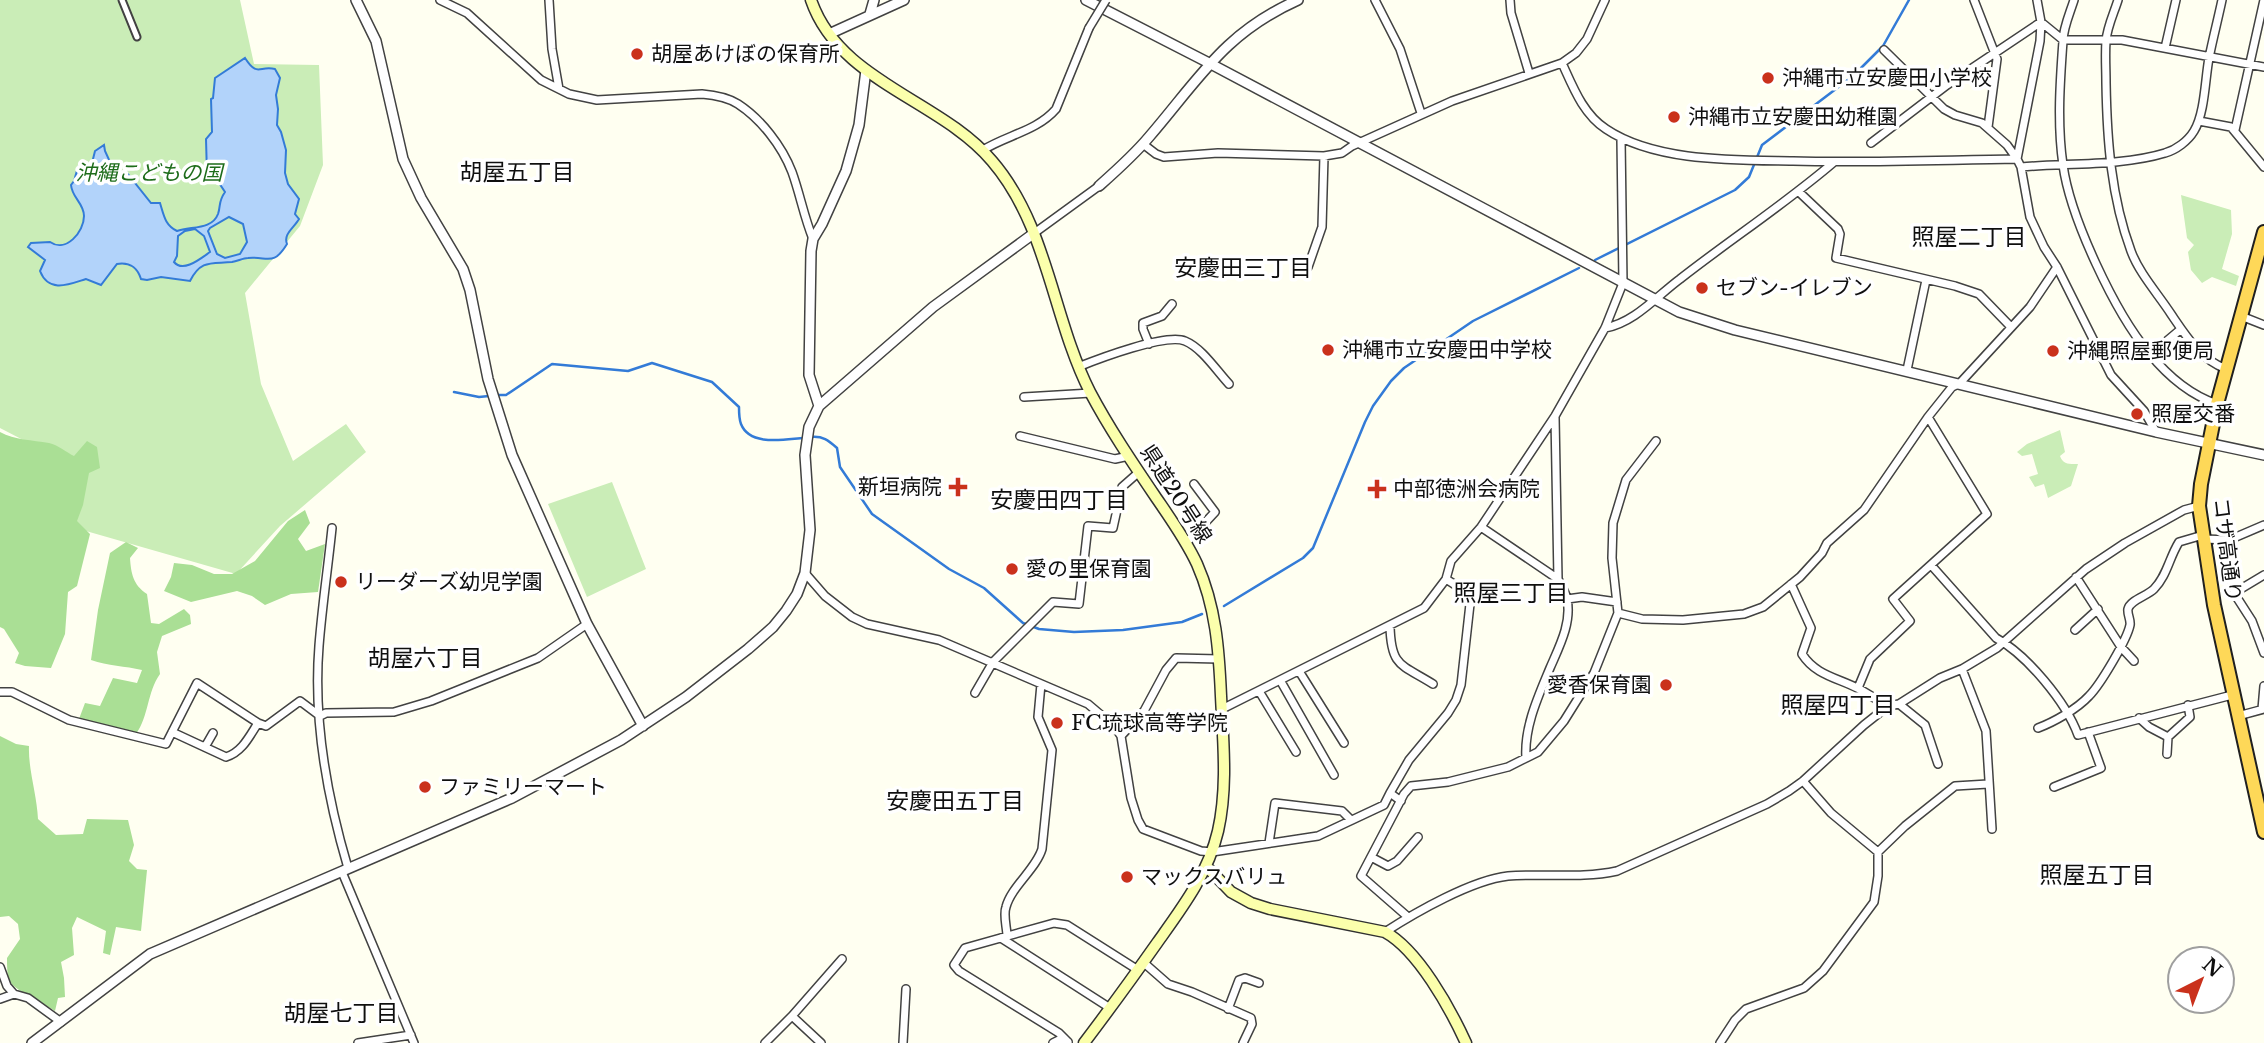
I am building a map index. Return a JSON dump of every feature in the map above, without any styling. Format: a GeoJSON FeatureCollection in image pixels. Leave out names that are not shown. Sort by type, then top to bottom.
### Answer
{"type":"FeatureCollection","features":[{"type":"Feature","properties":{"kind":"highway","name":"コザ高通り"},"geometry":{"type":"LineString","coordinates":[[2263,236],[2217,404],[2199,506],[2209,581],[2232,695],[2260,795],[2264,832]]}},
{"type":"Feature","properties":{"kind":"main road","name":"県道20号線"},"geometry":{"type":"LineString","coordinates":[[811,0],[829,34],[866,69],[946,121],[983,150],[1016,193],[1079,367],[1091,393],[1186,543],[1196,562],[1214,615],[1224,764],[1222,807],[1212,852],[1207,867],[1183,906],[1084,1043]]}},
{"type":"Feature","properties":{"kind":"main road"},"geometry":{"type":"LineString","coordinates":[[1207,867],[1231,892],[1251,903],[1385,932],[1397,939],[1419,963],[1466,1043]]}},
{"type":"Feature","properties":{"kind":"street"},"geometry":{"type":"LineString","coordinates":[[122,0],[136,37]]}},
{"type":"Feature","properties":{"kind":"street"},"geometry":{"type":"LineString","coordinates":[[356,0],[376,41],[403,159],[421,198],[463,269],[491,390],[522,477],[587,624],[643,726]]}},
{"type":"Feature","properties":{"kind":"street"},"geometry":{"type":"LineString","coordinates":[[440,0],[467,13],[541,80],[569,94],[597,100],[702,94],[719,96],[738,104],[779,146],[792,172],[813,239]]}},
{"type":"Feature","properties":{"kind":"street"},"geometry":{"type":"LineString","coordinates":[[549,0],[552,49],[559,89]]}},
{"type":"Feature","properties":{"kind":"street"},"geometry":{"type":"LineString","coordinates":[[870,13],[874,0]]}},
{"type":"Feature","properties":{"kind":"street"},"geometry":{"type":"LineString","coordinates":[[829,34],[870,13],[904,0]]}},
{"type":"Feature","properties":{"kind":"street"},"geometry":{"type":"LineString","coordinates":[[1086,0],[1679,312],[1716,324],[2156,432],[2264,454]]}},
{"type":"Feature","properties":{"kind":"street"},"geometry":{"type":"LineString","coordinates":[[983,150],[1049,118],[1056,109],[1089,29],[1106,0]]}},
{"type":"Feature","properties":{"kind":"street"},"geometry":{"type":"LineString","coordinates":[[32,1043],[150,954],[512,798],[621,740],[686,697],[748,649],[773,627],[797,594],[805,573],[810,530],[805,455],[808,432],[819,406],[933,307],[1099,186],[1143,144],[1209,63],[1243,32],[1298,0]]}},
{"type":"Feature","properties":{"kind":"street"},"geometry":{"type":"LineString","coordinates":[[1376,0],[1400,49],[1421,113]]}},
{"type":"Feature","properties":{"kind":"street"},"geometry":{"type":"LineString","coordinates":[[1510,0],[1511,13],[1529,73]]}},
{"type":"Feature","properties":{"kind":"street"},"geometry":{"type":"LineString","coordinates":[[1143,144],[1164,157],[1218,153],[1324,156],[1342,153],[1421,113],[1562,63],[1587,39],[1605,0]]}},
{"type":"Feature","properties":{"kind":"street"},"geometry":{"type":"LineString","coordinates":[[1974,0],[1997,59],[1988,127]]}},
{"type":"Feature","properties":{"kind":"street"},"geometry":{"type":"LineString","coordinates":[[2037,0],[2041,22],[2040,41],[2019,163],[2030,217],[2111,375],[2144,411],[2156,432]]}},
{"type":"Feature","properties":{"kind":"street"},"geometry":{"type":"LineString","coordinates":[[2074,0],[2063,40],[2059,101],[2062,163],[2068,192],[2088,246],[2119,309],[2150,355],[2190,391],[2217,404]]}},
{"type":"Feature","properties":{"kind":"street"},"geometry":{"type":"LineString","coordinates":[[2118,0],[2106,39],[2110,161],[2114,191],[2132,254],[2197,350],[2215,365],[2226,369]]}},
{"type":"Feature","properties":{"kind":"street"},"geometry":{"type":"LineString","coordinates":[[2165,48],[2176,0]]}},
{"type":"Feature","properties":{"kind":"street"},"geometry":{"type":"LineString","coordinates":[[1562,63],[1586,110],[1602,127],[1621,139],[1666,153],[1746,160],[1835,162],[2110,161],[2165,153],[2186,141],[2198,123],[2222,0]]}},
{"type":"Feature","properties":{"kind":"street"},"geometry":{"type":"LineString","coordinates":[[2235,130],[2264,0]]}},
{"type":"Feature","properties":{"kind":"street"},"geometry":{"type":"LineString","coordinates":[[1871,143],[1947,85],[2041,22]]}},
{"type":"Feature","properties":{"kind":"street"},"geometry":{"type":"LineString","coordinates":[[2041,22],[2063,40],[2106,39],[2264,67]]}},
{"type":"Feature","properties":{"kind":"street"},"geometry":{"type":"LineString","coordinates":[[1884,50],[1944,109],[1988,127],[2007,145],[2019,163]]}},
{"type":"Feature","properties":{"kind":"street"},"geometry":{"type":"LineString","coordinates":[[819,406],[809,375],[810,265],[813,239],[846,171],[859,125],[866,69]]}},
{"type":"Feature","properties":{"kind":"street"},"geometry":{"type":"LineString","coordinates":[[2198,123],[2231,127],[2264,167]]}},
{"type":"Feature","properties":{"kind":"street"},"geometry":{"type":"LineString","coordinates":[[1222,709],[1423,608],[1446,579],[1451,561],[1481,527],[1555,416],[1605,328],[1623,283],[1621,139]]}},
{"type":"Feature","properties":{"kind":"street"},"geometry":{"type":"LineString","coordinates":[[1308,267],[1322,227],[1324,156]]}},
{"type":"Feature","properties":{"kind":"street"},"geometry":{"type":"LineString","coordinates":[[1605,328],[1617,326],[1656,300],[1678,280],[1799,192],[1835,162]]}},
{"type":"Feature","properties":{"kind":"street"},"geometry":{"type":"LineString","coordinates":[[1799,192],[1838,229],[1840,234],[1836,258],[1979,294],[2010,326]]}},
{"type":"Feature","properties":{"kind":"street"},"geometry":{"type":"LineString","coordinates":[[1618,613],[1642,619],[1683,620],[1744,614],[1763,607],[1791,584],[1822,553],[1827,543],[1864,510],[1928,417],[1952,387],[1960,383],[2030,307],[2057,267]]}},
{"type":"Feature","properties":{"kind":"street"},"geometry":{"type":"LineString","coordinates":[[1907,370],[1926,280]]}},
{"type":"Feature","properties":{"kind":"street"},"geometry":{"type":"LineString","coordinates":[[1149,344],[1143,323],[1162,316],[1172,304]]}},
{"type":"Feature","properties":{"kind":"street"},"geometry":{"type":"LineString","coordinates":[[2241,316],[2264,325]]}},
{"type":"Feature","properties":{"kind":"street"},"geometry":{"type":"LineString","coordinates":[[2150,355],[2181,329]]}},
{"type":"Feature","properties":{"kind":"street"},"geometry":{"type":"LineString","coordinates":[[1079,367],[1112,353],[1149,344],[1183,340],[1195,347],[1229,384]]}},
{"type":"Feature","properties":{"kind":"street"},"geometry":{"type":"LineString","coordinates":[[1024,397],[1091,393]]}},
{"type":"Feature","properties":{"kind":"street"},"geometry":{"type":"LineString","coordinates":[[1526,758],[1525,741],[1530,719],[1566,626],[1567,599],[1558,579],[1555,416]]}},
{"type":"Feature","properties":{"kind":"street"},"geometry":{"type":"LineString","coordinates":[[1858,688],[1870,659],[1910,621],[1893,599],[1987,514],[1928,417]]}},
{"type":"Feature","properties":{"kind":"street"},"geometry":{"type":"LineString","coordinates":[[1020,436],[1115,458],[1129,456]]}},
{"type":"Feature","properties":{"kind":"street"},"geometry":{"type":"LineString","coordinates":[[1408,917],[1362,876],[1371,857],[1404,794],[1416,784],[1448,782],[1508,767],[1538,752],[1564,721],[1594,673],[1618,613],[1612,558],[1613,523],[1626,480],[1656,441]]}},
{"type":"Feature","properties":{"kind":"street"},"geometry":{"type":"LineString","coordinates":[[975,693],[993,662],[1054,602],[1079,604],[1088,527],[1113,528],[1122,487],[1139,472]]}},
{"type":"Feature","properties":{"kind":"street"},"geometry":{"type":"LineString","coordinates":[[1186,543],[1215,513],[1194,484]]}},
{"type":"Feature","properties":{"kind":"street"},"geometry":{"type":"LineString","coordinates":[[1385,932],[1408,917],[1487,879],[1537,874],[1598,875],[1617,871],[1767,804],[1803,781],[1888,706],[1899,704],[1940,678],[1962,669],[1997,648],[2076,577],[2125,543],[2184,510],[2199,506]]}},
{"type":"Feature","properties":{"kind":"street"},"geometry":{"type":"LineString","coordinates":[[2038,729],[2053,723],[2089,697],[2121,648],[2130,625],[2128,609],[2131,604],[2152,592],[2165,576],[2172,553],[2179,542],[2204,537],[2229,540],[2264,525]]}},
{"type":"Feature","properties":{"kind":"street"},"geometry":{"type":"LineString","coordinates":[[1481,527],[1558,579]]}},
{"type":"Feature","properties":{"kind":"street"},"geometry":{"type":"LineString","coordinates":[[332,528],[318,648],[320,716],[326,775],[345,870],[412,1039],[358,1043]]}},
{"type":"Feature","properties":{"kind":"street"},"geometry":{"type":"LineString","coordinates":[[2229,540],[2227,547],[2234,593],[2252,621],[2264,653]]}},
{"type":"Feature","properties":{"kind":"street"},"geometry":{"type":"LineString","coordinates":[[1931,565],[1996,638],[2017,652],[2035,671],[2072,718],[2078,735],[2232,695]]}},
{"type":"Feature","properties":{"kind":"street"},"geometry":{"type":"LineString","coordinates":[[805,573],[825,596],[852,617],[867,624],[939,640],[1088,704],[1114,726],[1121,736],[1131,798],[1143,829],[1202,851],[1212,852],[1318,836],[1384,805],[1409,760],[1448,713],[1461,685],[1471,595],[1446,579]]}},
{"type":"Feature","properties":{"kind":"street"},"geometry":{"type":"LineString","coordinates":[[2234,593],[2264,575]]}},
{"type":"Feature","properties":{"kind":"street"},"geometry":{"type":"LineString","coordinates":[[2076,577],[2121,648],[2134,661]]}},
{"type":"Feature","properties":{"kind":"street"},"geometry":{"type":"LineString","coordinates":[[1791,584],[1811,628],[1802,654],[1817,670],[1834,680],[1858,688],[1888,706]]}},
{"type":"Feature","properties":{"kind":"street"},"geometry":{"type":"LineString","coordinates":[[1567,599],[1582,597],[1617,602]]}},
{"type":"Feature","properties":{"kind":"street"},"geometry":{"type":"LineString","coordinates":[[2075,630],[2098,609]]}},
{"type":"Feature","properties":{"kind":"street"},"geometry":{"type":"LineString","coordinates":[[320,716],[326,712],[394,712],[431,701],[538,658],[587,624]]}},
{"type":"Feature","properties":{"kind":"street"},"geometry":{"type":"LineString","coordinates":[[1390,626],[1391,652],[1399,663],[1433,684]]}},
{"type":"Feature","properties":{"kind":"street"},"geometry":{"type":"LineString","coordinates":[[1121,736],[1144,711],[1166,670],[1176,658],[1219,659]]}},
{"type":"Feature","properties":{"kind":"street"},"geometry":{"type":"LineString","coordinates":[[1962,669],[1986,732],[1992,829]]}},
{"type":"Feature","properties":{"kind":"street"},"geometry":{"type":"LineString","coordinates":[[1299,671],[1344,743]]}},
{"type":"Feature","properties":{"kind":"street"},"geometry":{"type":"LineString","coordinates":[[1280,680],[1334,775]]}},
{"type":"Feature","properties":{"kind":"street"},"geometry":{"type":"LineString","coordinates":[[0,692],[12,692],[69,720],[166,744],[197,683],[266,726],[300,701],[320,716]]}},
{"type":"Feature","properties":{"kind":"street"},"geometry":{"type":"LineString","coordinates":[[1004,937],[1005,908],[1027,872],[1038,862],[1042,849],[1052,750],[1038,717],[1041,684]]}},
{"type":"Feature","properties":{"kind":"street"},"geometry":{"type":"LineString","coordinates":[[2238,716],[2263,709],[2264,686]]}},
{"type":"Feature","properties":{"kind":"street"},"geometry":{"type":"LineString","coordinates":[[1259,691],[1296,752]]}},
{"type":"Feature","properties":{"kind":"street"},"geometry":{"type":"LineString","coordinates":[[1899,704],[1925,725],[1938,764]]}},
{"type":"Feature","properties":{"kind":"street"},"geometry":{"type":"LineString","coordinates":[[2167,754],[2168,737],[2190,717],[2188,705]]}},
{"type":"Feature","properties":{"kind":"street"},"geometry":{"type":"LineString","coordinates":[[2139,718],[2168,737]]}},
{"type":"Feature","properties":{"kind":"street"},"geometry":{"type":"LineString","coordinates":[[172,733],[226,757],[244,746],[258,723]]}},
{"type":"Feature","properties":{"kind":"street"},"geometry":{"type":"LineString","coordinates":[[2054,787],[2101,768],[2088,732]]}},
{"type":"Feature","properties":{"kind":"street"},"geometry":{"type":"LineString","coordinates":[[205,747],[213,733]]}},
{"type":"Feature","properties":{"kind":"street"},"geometry":{"type":"LineString","coordinates":[[1803,781],[1831,813],[1878,852]]}},
{"type":"Feature","properties":{"kind":"street"},"geometry":{"type":"LineString","coordinates":[[1720,1043],[1745,1009],[1804,988],[1823,971],[1874,902],[1878,852],[1905,826],[1955,786],[1988,784]]}},
{"type":"Feature","properties":{"kind":"street"},"geometry":{"type":"LineString","coordinates":[[1390,793],[1401,801]]}},
{"type":"Feature","properties":{"kind":"street"},"geometry":{"type":"LineString","coordinates":[[1269,843],[1275,803],[1342,811],[1350,820]]}},
{"type":"Feature","properties":{"kind":"street"},"geometry":{"type":"LineString","coordinates":[[1371,857],[1388,866],[1397,861],[1418,837]]}},
{"type":"Feature","properties":{"kind":"street"},"geometry":{"type":"LineString","coordinates":[[1070,1043],[1059,1033],[959,971],[954,965],[965,948],[1054,923],[1067,925],[1168,984],[1251,1018],[1252,1024],[1243,1043]]}},
{"type":"Feature","properties":{"kind":"street"},"geometry":{"type":"LineString","coordinates":[[1004,937],[1110,1008]]}},
{"type":"Feature","properties":{"kind":"street"},"geometry":{"type":"LineString","coordinates":[[765,1043],[842,959]]}},
{"type":"Feature","properties":{"kind":"street"},"geometry":{"type":"LineString","coordinates":[[0,967],[7,986],[14,994],[28,998],[61,1022]]}},
{"type":"Feature","properties":{"kind":"street"},"geometry":{"type":"LineString","coordinates":[[1228,1009],[1239,980],[1245,978],[1259,983]]}},
{"type":"Feature","properties":{"kind":"street"},"geometry":{"type":"LineString","coordinates":[[903,1043],[906,989]]}},
{"type":"Feature","properties":{"kind":"street"},"geometry":{"type":"LineString","coordinates":[[0,999],[14,994]]}},
{"type":"Feature","properties":{"kind":"street"},"geometry":{"type":"LineString","coordinates":[[792,1016],[821,1043]]}},
{"type":"Feature","properties":{"kind":"street"},"geometry":{"type":"LineString","coordinates":[[1053,1043],[1059,1040],[1070,1043]]}},
{"type":"Feature","properties":{"kind":"green space","name":"沖縄こどもの国"},"geometry":{"type":"Polygon","coordinates":[[[0,0],[240,0],[254,64],[319,65],[323,165],[300,226],[245,293],[261,384],[293,461],[346,424],[366,452],[280,526],[236,574],[72,527],[85,472],[0,428],[0,0]]]}},
{"type":"Feature","properties":{"kind":"green space"},"geometry":{"type":"Polygon","coordinates":[[[2181,195],[2231,210],[2232,234],[2222,269],[2239,276],[2236,286],[2212,277],[2202,283],[2191,270],[2188,252],[2194,245],[2187,238],[2181,195]]]}},
{"type":"Feature","properties":{"kind":"green space"},"geometry":{"type":"Polygon","coordinates":[[[2060,430],[2065,452],[2060,456],[2061,459],[2067,463],[2078,464],[2071,486],[2048,498],[2044,484],[2035,487],[2029,477],[2038,474],[2032,454],[2022,456],[2017,452],[2027,444],[2060,430]]]}},
{"type":"Feature","properties":{"kind":"green space"},"geometry":{"type":"Polygon","coordinates":[[[0,432],[52,444],[74,456],[87,441],[97,447],[100,468],[89,473],[77,521],[90,534],[77,586],[68,592],[65,634],[51,668],[15,663],[19,653],[0,627],[0,432]]]}},
{"type":"Feature","properties":{"kind":"green space"},"geometry":{"type":"Polygon","coordinates":[[[612,482],[646,569],[587,597],[548,504],[612,482]]]}},
{"type":"Feature","properties":{"kind":"green space"},"geometry":{"type":"Polygon","coordinates":[[[305,510],[310,523],[298,539],[306,551],[325,544],[318,592],[291,594],[265,605],[252,596],[237,591],[191,602],[164,591],[174,563],[192,565],[214,574],[232,574],[255,561],[288,521],[305,510]]]}},
{"type":"Feature","properties":{"kind":"green space"},"geometry":{"type":"Polygon","coordinates":[[[126,542],[138,548],[130,558],[131,569],[136,583],[147,594],[151,623],[159,624],[184,609],[190,615],[191,624],[162,636],[157,652],[160,674],[136,734],[79,719],[85,703],[100,706],[113,678],[137,683],[142,670],[91,660],[110,553],[126,542]]]}},
{"type":"Feature","properties":{"kind":"green space"},"geometry":{"type":"Polygon","coordinates":[[[0,736],[16,744],[29,746],[38,819],[56,835],[83,834],[87,819],[128,820],[134,845],[129,861],[137,869],[147,870],[141,931],[116,927],[110,955],[103,953],[106,931],[77,917],[72,928],[74,955],[61,962],[65,997],[58,998],[55,1011],[16,988],[8,978],[7,958],[20,939],[18,924],[9,916],[0,917],[0,736]]]}},
{"type":"Feature","properties":{"kind":"water"},"geometry":{"type":"Polygon","coordinates":[[[245,58],[253,68],[275,69],[280,78],[276,95],[277,125],[286,150],[285,173],[288,184],[299,199],[295,214],[299,219],[288,234],[287,244],[278,256],[208,264],[198,269],[190,281],[161,277],[141,279],[132,266],[117,264],[101,285],[86,279],[60,286],[49,283],[40,271],[45,260],[28,247],[31,243],[50,242],[62,245],[77,234],[84,216],[71,185],[78,167],[92,163],[95,151],[104,145],[115,173],[127,173],[151,203],[160,203],[166,220],[173,229],[177,231],[200,227],[215,219],[225,192],[219,183],[207,175],[206,139],[212,132],[211,99],[215,78],[245,58]],[[229,217],[208,231],[217,254],[225,258],[240,254],[247,242],[243,224],[229,217]],[[195,229],[178,236],[174,262],[178,265],[192,264],[210,252],[204,236],[195,229]]]}},
{"type":"Feature","properties":{"kind":"waterway"},"geometry":{"type":"LineString","coordinates":[[1595,260],[1735,190],[1749,177],[1762,145],[1853,76],[1883,46],[1909,0]]}},
{"type":"Feature","properties":{"kind":"waterway"},"geometry":{"type":"LineString","coordinates":[[1224,606],[1303,558],[1313,548],[1373,406],[1404,368],[1473,321],[1579,268]]}},
{"type":"Feature","properties":{"kind":"waterway"},"geometry":{"type":"LineString","coordinates":[[496,395],[506,395],[552,364],[628,371],[652,363],[712,382],[739,407],[741,424],[752,436],[769,440],[804,438]]}},
{"type":"Feature","properties":{"kind":"waterway"},"geometry":{"type":"LineString","coordinates":[[454,392],[479,397],[489,396]]}},
{"type":"Feature","properties":{"kind":"waterway"},"geometry":{"type":"LineString","coordinates":[[811,437],[825,439],[837,448],[840,467],[872,514],[949,569],[984,588],[1023,623],[1039,629],[1074,632],[1123,630],[1182,622],[1202,614]]}},
{"type":"Feature","properties":{"kind":"place","name":"胡屋あけぼの保育所"},"geometry":{"type":"Point","coordinates":[637,54]}},
{"type":"Feature","properties":{"kind":"place","name":"沖縄市立安慶田小学校"},"geometry":{"type":"Point","coordinates":[1768,78]}},
{"type":"Feature","properties":{"kind":"place","name":"沖縄市立安慶田幼稚園"},"geometry":{"type":"Point","coordinates":[1674,117]}},
{"type":"Feature","properties":{"kind":"place","name":"セブン-イレブン"},"geometry":{"type":"Point","coordinates":[1702,288]}},
{"type":"Feature","properties":{"kind":"place","name":"沖縄市立安慶田中学校"},"geometry":{"type":"Point","coordinates":[1328,350]}},
{"type":"Feature","properties":{"kind":"place","name":"沖縄照屋郵便局"},"geometry":{"type":"Point","coordinates":[2053,351]}},
{"type":"Feature","properties":{"kind":"place","name":"照屋交番"},"geometry":{"type":"Point","coordinates":[2137,414]}},
{"type":"Feature","properties":{"kind":"place","name":"新垣病院"},"geometry":{"type":"Point","coordinates":[958,487]}},
{"type":"Feature","properties":{"kind":"place","name":"中部徳洲会病院"},"geometry":{"type":"Point","coordinates":[1377,489]}},
{"type":"Feature","properties":{"kind":"place","name":"愛の里保育園"},"geometry":{"type":"Point","coordinates":[1012,569]}},
{"type":"Feature","properties":{"kind":"place","name":"リーダーズ幼児学園"},"geometry":{"type":"Point","coordinates":[341,582]}},
{"type":"Feature","properties":{"kind":"place","name":"愛香保育園"},"geometry":{"type":"Point","coordinates":[1666,685]}},
{"type":"Feature","properties":{"kind":"place","name":"FC琉球高等学院"},"geometry":{"type":"Point","coordinates":[1057,723]}},
{"type":"Feature","properties":{"kind":"place","name":"ファミリーマート"},"geometry":{"type":"Point","coordinates":[425,787]}},
{"type":"Feature","properties":{"kind":"place","name":"マックスバリュ"},"geometry":{"type":"Point","coordinates":[1127,877]}},
{"type":"Feature","properties":{"kind":"district","name":"胡屋五丁目"},"geometry":{"type":"Point","coordinates":[517,172]}},
{"type":"Feature","properties":{"kind":"district","name":"照屋二丁目"},"geometry":{"type":"Point","coordinates":[1969,237]}},
{"type":"Feature","properties":{"kind":"district","name":"安慶田三丁目"},"geometry":{"type":"Point","coordinates":[1243,268]}},
{"type":"Feature","properties":{"kind":"district","name":"安慶田四丁目"},"geometry":{"type":"Point","coordinates":[1059,500]}},
{"type":"Feature","properties":{"kind":"district","name":"照屋三丁目"},"geometry":{"type":"Point","coordinates":[1511,593]}},
{"type":"Feature","properties":{"kind":"district","name":"胡屋六丁目"},"geometry":{"type":"Point","coordinates":[425,658]}},
{"type":"Feature","properties":{"kind":"district","name":"照屋四丁目"},"geometry":{"type":"Point","coordinates":[1838,705]}},
{"type":"Feature","properties":{"kind":"district","name":"安慶田五丁目"},"geometry":{"type":"Point","coordinates":[955,801]}},
{"type":"Feature","properties":{"kind":"district","name":"照屋五丁目"},"geometry":{"type":"Point","coordinates":[2097,875]}},
{"type":"Feature","properties":{"kind":"district","name":"胡屋七丁目"},"geometry":{"type":"Point","coordinates":[341,1013]}}]}
